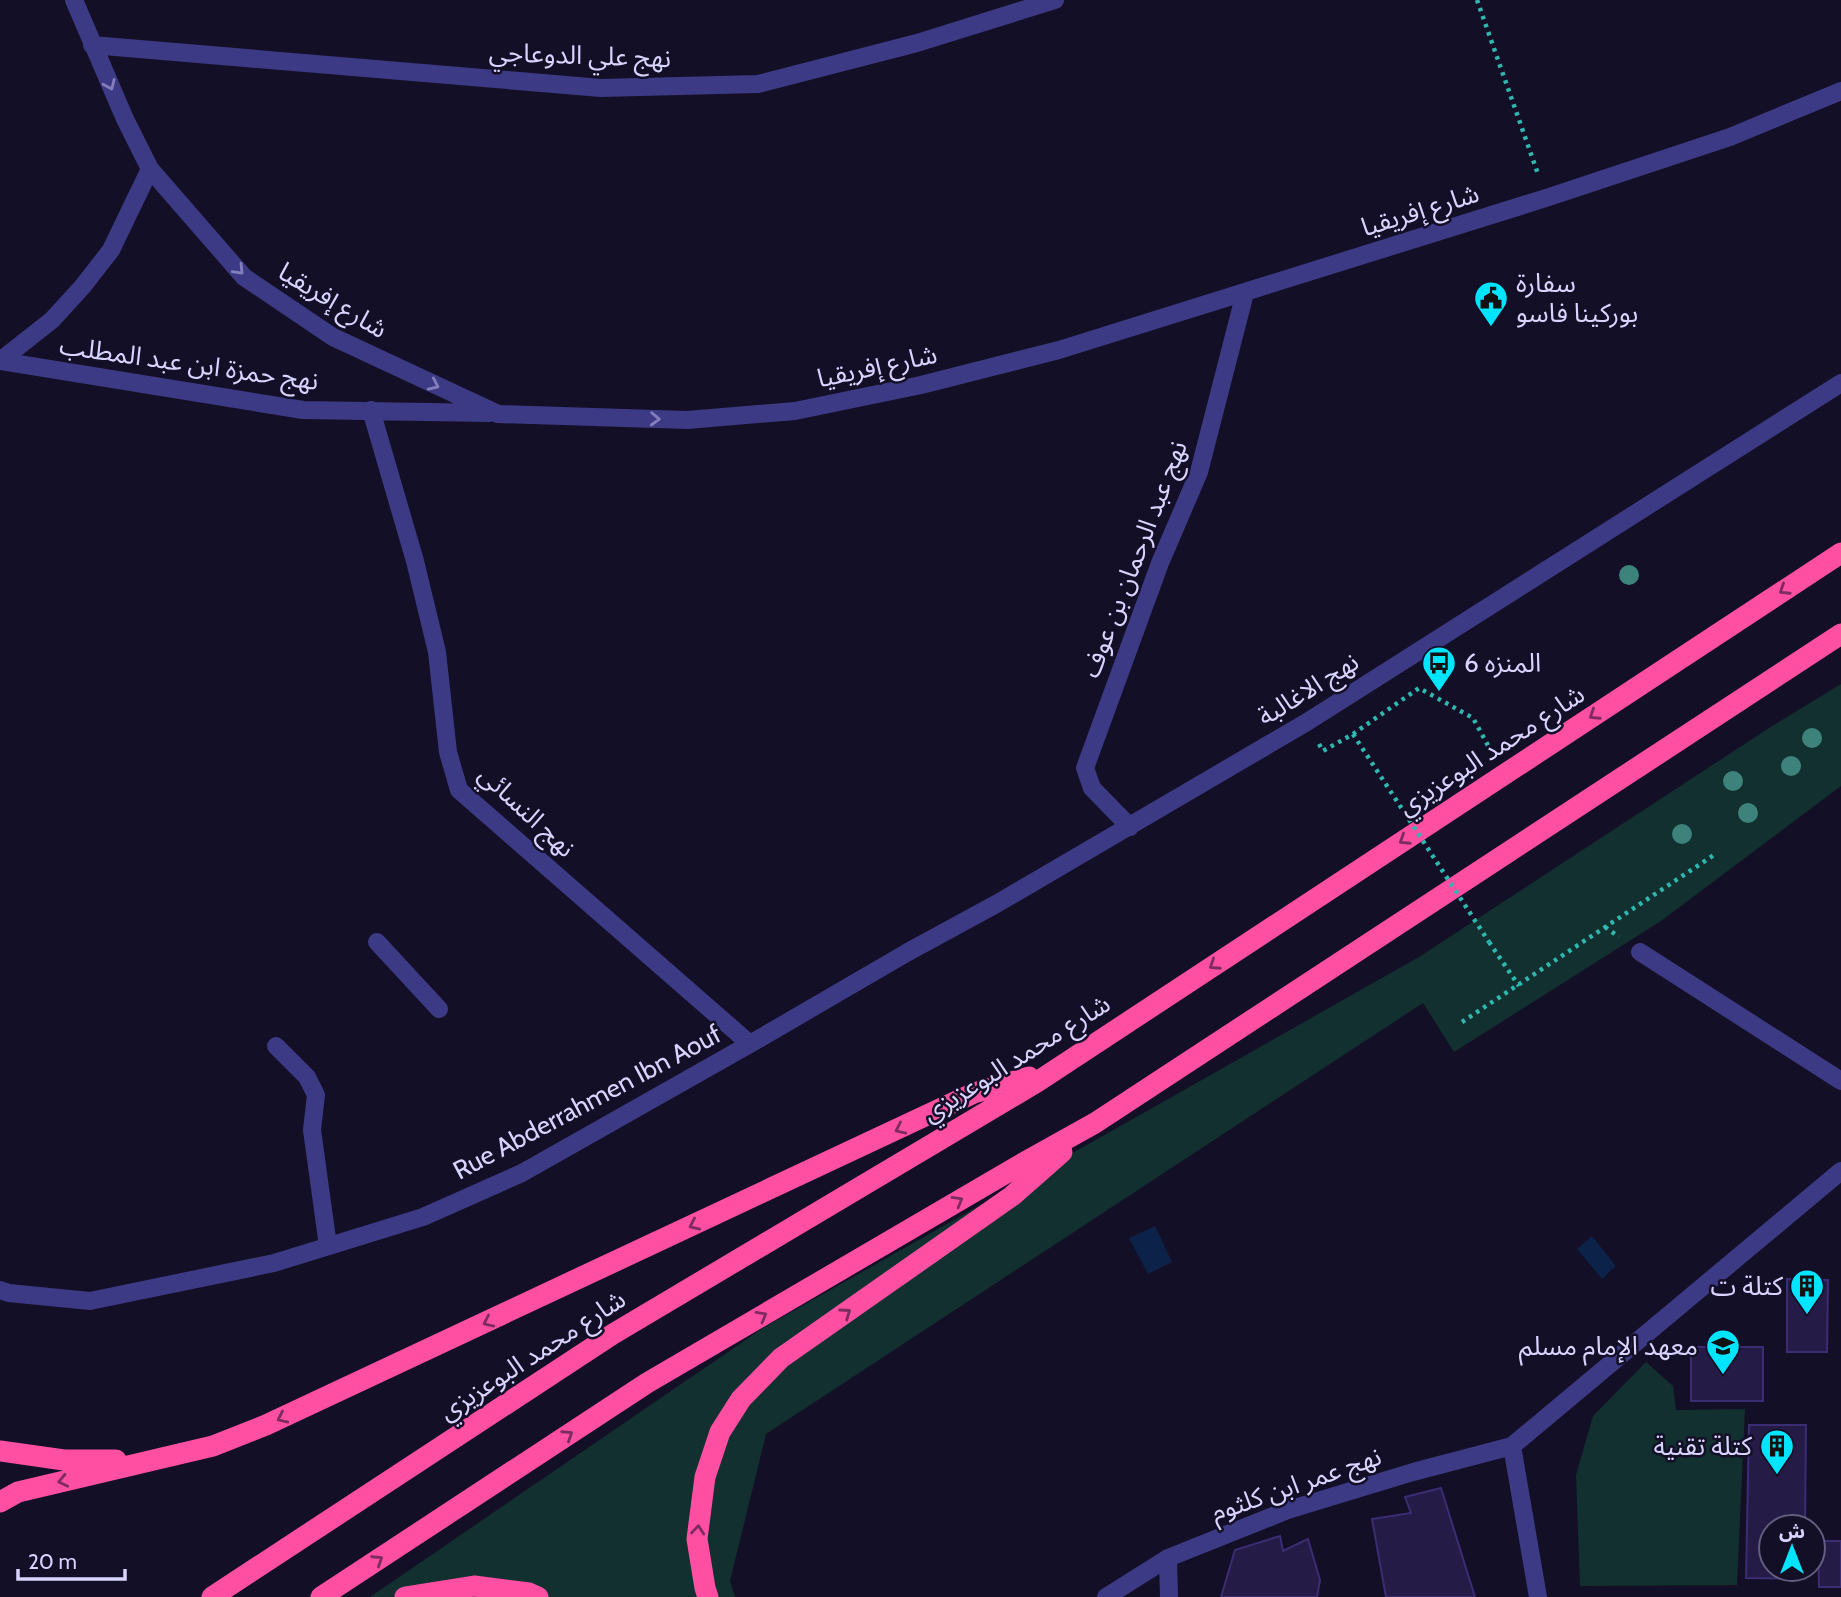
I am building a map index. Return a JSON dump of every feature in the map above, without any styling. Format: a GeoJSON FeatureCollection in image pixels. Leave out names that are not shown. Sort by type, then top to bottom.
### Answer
{"type":"FeatureCollection","features":[{"type":"Feature","properties":{"kind":"highway","name":"شارع محمد البوعزيزي"},"geometry":{"type":"LineString","coordinates":[[212,1597],[613,1334],[1055,1070],[1841,553]]}},
{"type":"Feature","properties":{"kind":"highway"},"geometry":{"type":"LineString","coordinates":[[321,1597],[647,1383],[1095,1123],[1841,634]]}},
{"type":"Feature","properties":{"kind":"highway"},"geometry":{"type":"LineString","coordinates":[[0,1502],[19,1492],[213,1446],[266,1425],[974,1093],[1055,1070]]}},
{"type":"Feature","properties":{"kind":"highway"},"geometry":{"type":"LineString","coordinates":[[708,1597],[696,1539],[705,1476],[720,1432],[741,1399],[781,1358],[1012,1196],[1095,1123]]}},
{"type":"Feature","properties":{"kind":"highway"},"geometry":{"type":"LineString","coordinates":[[0,1451],[64,1461],[153,1461]]}},
{"type":"Feature","properties":{"kind":"highway"},"geometry":{"type":"LineString","coordinates":[[405,1597],[474,1586],[529,1593],[538,1597]]}},
{"type":"Feature","properties":{"kind":"street","name":"شارع إفريقيا"},"geometry":{"type":"LineString","coordinates":[[74,0],[125,119],[150,169],[244,277],[333,337],[498,414],[687,420],[795,411],[921,384],[1059,350],[1546,198],[1730,137],[1841,91]]}},
{"type":"Feature","properties":{"kind":"street","name":"نهج علي الدوعاجي"},"geometry":{"type":"LineString","coordinates":[[92,45],[601,88],[758,84],[917,43],[1055,0]]}},
{"type":"Feature","properties":{"kind":"street"},"geometry":{"type":"LineString","coordinates":[[0,361],[51,320],[83,286],[111,250],[150,169]]}},
{"type":"Feature","properties":{"kind":"street","name":"نهج عبد الرحمان بن عوف"},"geometry":{"type":"LineString","coordinates":[[1130,827],[1092,788],[1085,768],[1160,563],[1199,471],[1245,293]]}},
{"type":"Feature","properties":{"kind":"street","name":"نهج حمزة ابن عبد المطلب"},"geometry":{"type":"LineString","coordinates":[[0,361],[303,410],[498,414]]}},
{"type":"Feature","properties":{"kind":"street","name":"نهج الاغالبة"},"geometry":{"type":"LineString","coordinates":[[750,1044],[1130,827],[1329,708],[1841,383]]}},
{"type":"Feature","properties":{"kind":"street","name":"نهج النسائي"},"geometry":{"type":"LineString","coordinates":[[371,410],[415,561],[437,652],[448,751],[459,790],[750,1044]]}},
{"type":"Feature","properties":{"kind":"street"},"geometry":{"type":"LineString","coordinates":[[377,942],[439,1009]]}},
{"type":"Feature","properties":{"kind":"street"},"geometry":{"type":"LineString","coordinates":[[1640,952],[1841,1081]]}},
{"type":"Feature","properties":{"kind":"street","name":"Rue Abderrahmen Ibn Aouf"},"geometry":{"type":"LineString","coordinates":[[0,1290],[90,1301],[274,1263],[423,1217],[522,1173],[750,1044]]}},
{"type":"Feature","properties":{"kind":"street"},"geometry":{"type":"LineString","coordinates":[[276,1046],[307,1077],[316,1095],[312,1130],[328,1246]]}},
{"type":"Feature","properties":{"kind":"street"},"geometry":{"type":"LineString","coordinates":[[1538,1597],[1512,1446],[1841,1171]]}},
{"type":"Feature","properties":{"kind":"street","name":"نهج عمر ابن كلثوم"},"geometry":{"type":"LineString","coordinates":[[1106,1597],[1168,1558],[1288,1510],[1413,1472],[1512,1446]]}},
{"type":"Feature","properties":{"kind":"street"},"geometry":{"type":"LineString","coordinates":[[1168,1558],[1169,1597]]}},
{"type":"Feature","properties":{"kind":"path"},"geometry":{"type":"LineString","coordinates":[[1477,0],[1546,198]]}},
{"type":"Feature","properties":{"kind":"path"},"geometry":{"type":"LineString","coordinates":[[1323,751],[1353,734],[1419,688],[1473,718],[1503,775]]}},
{"type":"Feature","properties":{"kind":"path"},"geometry":{"type":"LineString","coordinates":[[1353,734],[1519,986]]}},
{"type":"Feature","properties":{"kind":"path"},"geometry":{"type":"LineString","coordinates":[[1462,1022],[1717,853]]}},
{"type":"Feature","properties":{"kind":"green space"},"geometry":{"type":"Polygon","coordinates":[[[1841,684],[1841,786],[1661,921],[1454,1052],[1423,1003],[766,1434],[730,1581],[735,1597],[370,1597],[763,1328],[1419,957],[1769,728],[1841,684]]]}},
{"type":"Feature","properties":{"kind":"green space"},"geometry":{"type":"Polygon","coordinates":[[[1646,1362],[1673,1386],[1676,1410],[1745,1409],[1737,1585],[1580,1586],[1576,1475],[1593,1416],[1646,1362]]]}},
{"type":"Feature","properties":{"kind":"water"},"geometry":{"type":"Polygon","coordinates":[[[1155,1226],[1172,1262],[1148,1274],[1129,1238],[1155,1226]]]}},
{"type":"Feature","properties":{"kind":"water"},"geometry":{"type":"Polygon","coordinates":[[[1592,1236],[1616,1266],[1602,1279],[1577,1249],[1592,1236]]]}},
{"type":"Feature","properties":{"kind":"building","name":"كتلة ت"},"geometry":{"type":"Polygon","coordinates":[[[1787,1279],[1828,1280],[1827,1352],[1787,1352],[1787,1279]]]}},
{"type":"Feature","properties":{"kind":"building"},"geometry":{"type":"Polygon","coordinates":[[[1691,1347],[1763,1347],[1763,1401],[1691,1401],[1691,1347]]]}},
{"type":"Feature","properties":{"kind":"building","name":"كتلة تقنية"},"geometry":{"type":"Polygon","coordinates":[[[1749,1425],[1806,1425],[1805,1513],[1757,1513],[1757,1578],[1746,1578],[1749,1425]]]}},
{"type":"Feature","properties":{"kind":"building"},"geometry":{"type":"Polygon","coordinates":[[[1441,1488],[1475,1597],[1386,1597],[1372,1519],[1411,1513],[1405,1497],[1441,1488]]]}},
{"type":"Feature","properties":{"kind":"building"},"geometry":{"type":"Polygon","coordinates":[[[1280,1536],[1283,1551],[1308,1539],[1320,1580],[1317,1597],[1221,1597],[1235,1550],[1280,1536]]]}},
{"type":"Feature","properties":{"kind":"building"},"geometry":{"type":"Polygon","coordinates":[[[1827,1541],[1841,1541],[1841,1587],[1819,1587],[1819,1583],[1827,1583],[1827,1541]]]}},
{"type":"Feature","properties":{"kind":"place","name":"سفارة بوركينا فاسو"},"geometry":{"type":"Point","coordinates":[1491,328]}},
{"type":"Feature","properties":{"kind":"place","name":"المنزه 6"},"geometry":{"type":"Point","coordinates":[1439,693]}},
{"type":"Feature","properties":{"kind":"place","name":"كتلة ت"},"geometry":{"type":"Point","coordinates":[1807,1316]}},
{"type":"Feature","properties":{"kind":"place","name":"معهد الإمام مسلم"},"geometry":{"type":"Point","coordinates":[1723,1376]}},
{"type":"Feature","properties":{"kind":"place","name":"كتلة تقنية"},"geometry":{"type":"Point","coordinates":[1777,1476]}}]}
